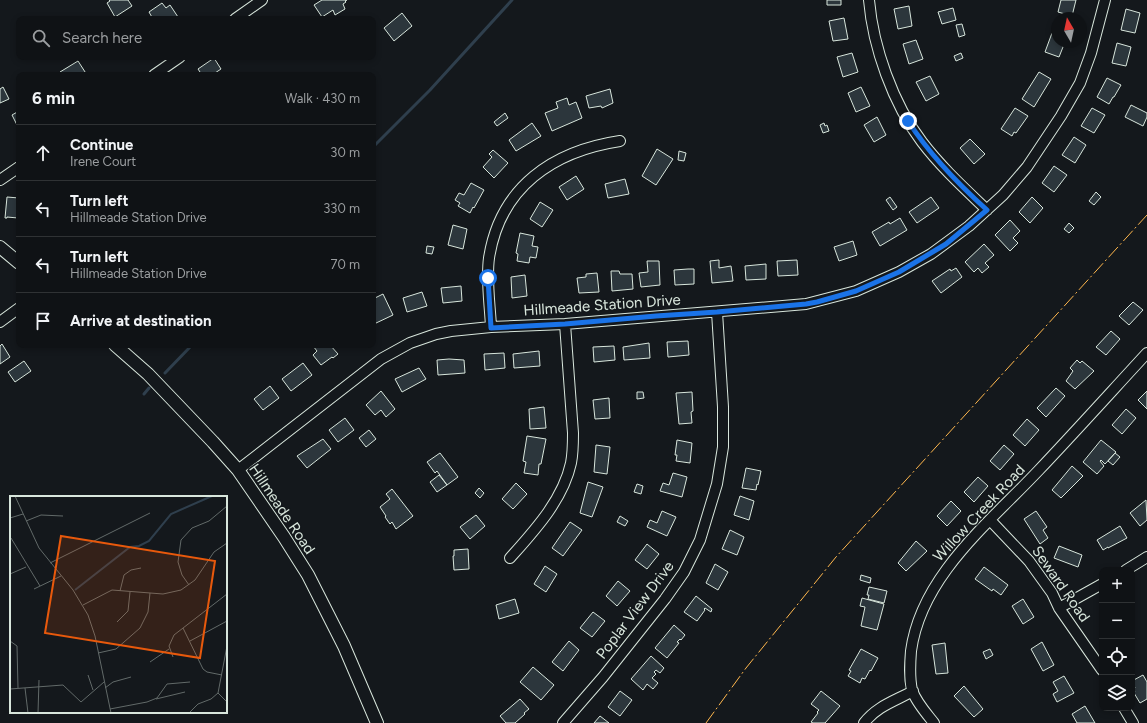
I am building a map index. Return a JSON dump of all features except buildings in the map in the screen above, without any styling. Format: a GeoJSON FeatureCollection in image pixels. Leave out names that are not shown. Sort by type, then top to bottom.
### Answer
{"type":"FeatureCollection","features":[{"type":"Feature","properties":{"kind":"street"},"geometry":{"type":"LineString","coordinates":[[238,16],[262,0]]}},
{"type":"Feature","properties":{"kind":"street"},"geometry":{"type":"LineString","coordinates":[[870,0],[876,37],[881,56],[894,93],[908,121],[921,141],[943,168],[987,210]]}},
{"type":"Feature","properties":{"kind":"street","name":"Hillmeade Station Drive"},"geometry":{"type":"LineString","coordinates":[[238,470],[381,359],[400,348],[436,334],[451,331],[565,324],[806,304],[856,291],[899,272],[946,244],[1003,196],[1027,167],[1080,83],[1091,53],[1105,0]]}},
{"type":"Feature","properties":{"kind":"street"},"geometry":{"type":"LineString","coordinates":[[158,72],[176,60]]}},
{"type":"Feature","properties":{"kind":"street"},"geometry":{"type":"LineString","coordinates":[[491,328],[488,278],[490,257],[498,227],[506,211],[531,178],[551,163],[584,149],[620,141]]}},
{"type":"Feature","properties":{"kind":"street"},"geometry":{"type":"LineString","coordinates":[[0,180],[16,169]]}},
{"type":"Feature","properties":{"kind":"street"},"geometry":{"type":"LineString","coordinates":[[0,247],[16,260]]}},
{"type":"Feature","properties":{"kind":"street"},"geometry":{"type":"LineString","coordinates":[[0,322],[16,310]]}},
{"type":"Feature","properties":{"kind":"street","name":"Poplar View Drive"},"geometry":{"type":"LineString","coordinates":[[563,723],[665,599],[684,572],[700,540],[717,484],[723,447],[723,407],[717,312]]}},
{"type":"Feature","properties":{"kind":"street"},"geometry":{"type":"LineString","coordinates":[[510,558],[535,528],[559,493],[570,464],[573,433],[565,324]]}},
{"type":"Feature","properties":{"kind":"street","name":"Hillmeade Road"},"geometry":{"type":"LineString","coordinates":[[118,348],[171,397],[238,470],[286,539],[308,575],[344,646],[377,723]]}},
{"type":"Feature","properties":{"kind":"street","name":"Willow Creek Road"},"geometry":{"type":"LineString","coordinates":[[934,723],[913,691],[910,673],[912,642],[926,602],[942,575],[960,552],[1069,439],[1147,353]]}},
{"type":"Feature","properties":{"kind":"street","name":"Seward Road"},"geometry":{"type":"LineString","coordinates":[[990,520],[1029,561],[1052,593],[1060,608],[1099,666]]}},
{"type":"Feature","properties":{"kind":"street"},"geometry":{"type":"LineString","coordinates":[[1131,567],[1147,557]]}},
{"type":"Feature","properties":{"kind":"street"},"geometry":{"type":"LineString","coordinates":[[1060,608],[1099,586]]}},
{"type":"Feature","properties":{"kind":"street"},"geometry":{"type":"LineString","coordinates":[[864,723],[883,706],[913,691]]}},
{"type":"Feature","properties":{"kind":"street"},"geometry":{"type":"LineString","coordinates":[[1126,711],[1133,723]]}},
{"type":"Feature","properties":{"kind":"waterway"},"geometry":{"type":"LineString","coordinates":[[376,144],[430,90],[512,0]]}},
{"type":"Feature","properties":{"kind":"waterway"},"geometry":{"type":"LineString","coordinates":[[165,373],[189,348]]}},
{"type":"Feature","properties":{"kind":"waterway"},"geometry":{"type":"LineString","coordinates":[[144,394],[149,388]]}},
{"type":"Feature","properties":{"kind":"power"},"geometry":{"type":"LineString","coordinates":[[706,723],[746,668],[836,557],[1147,215]]}},
{"type":"Feature","properties":{"kind":"route"},"geometry":{"type":"LineString","coordinates":[[488,278],[491,328],[565,324],[613,319],[760,309],[806,304],[856,291],[899,272],[931,254],[969,226],[987,210],[943,168],[921,141],[908,121]]}}]}
